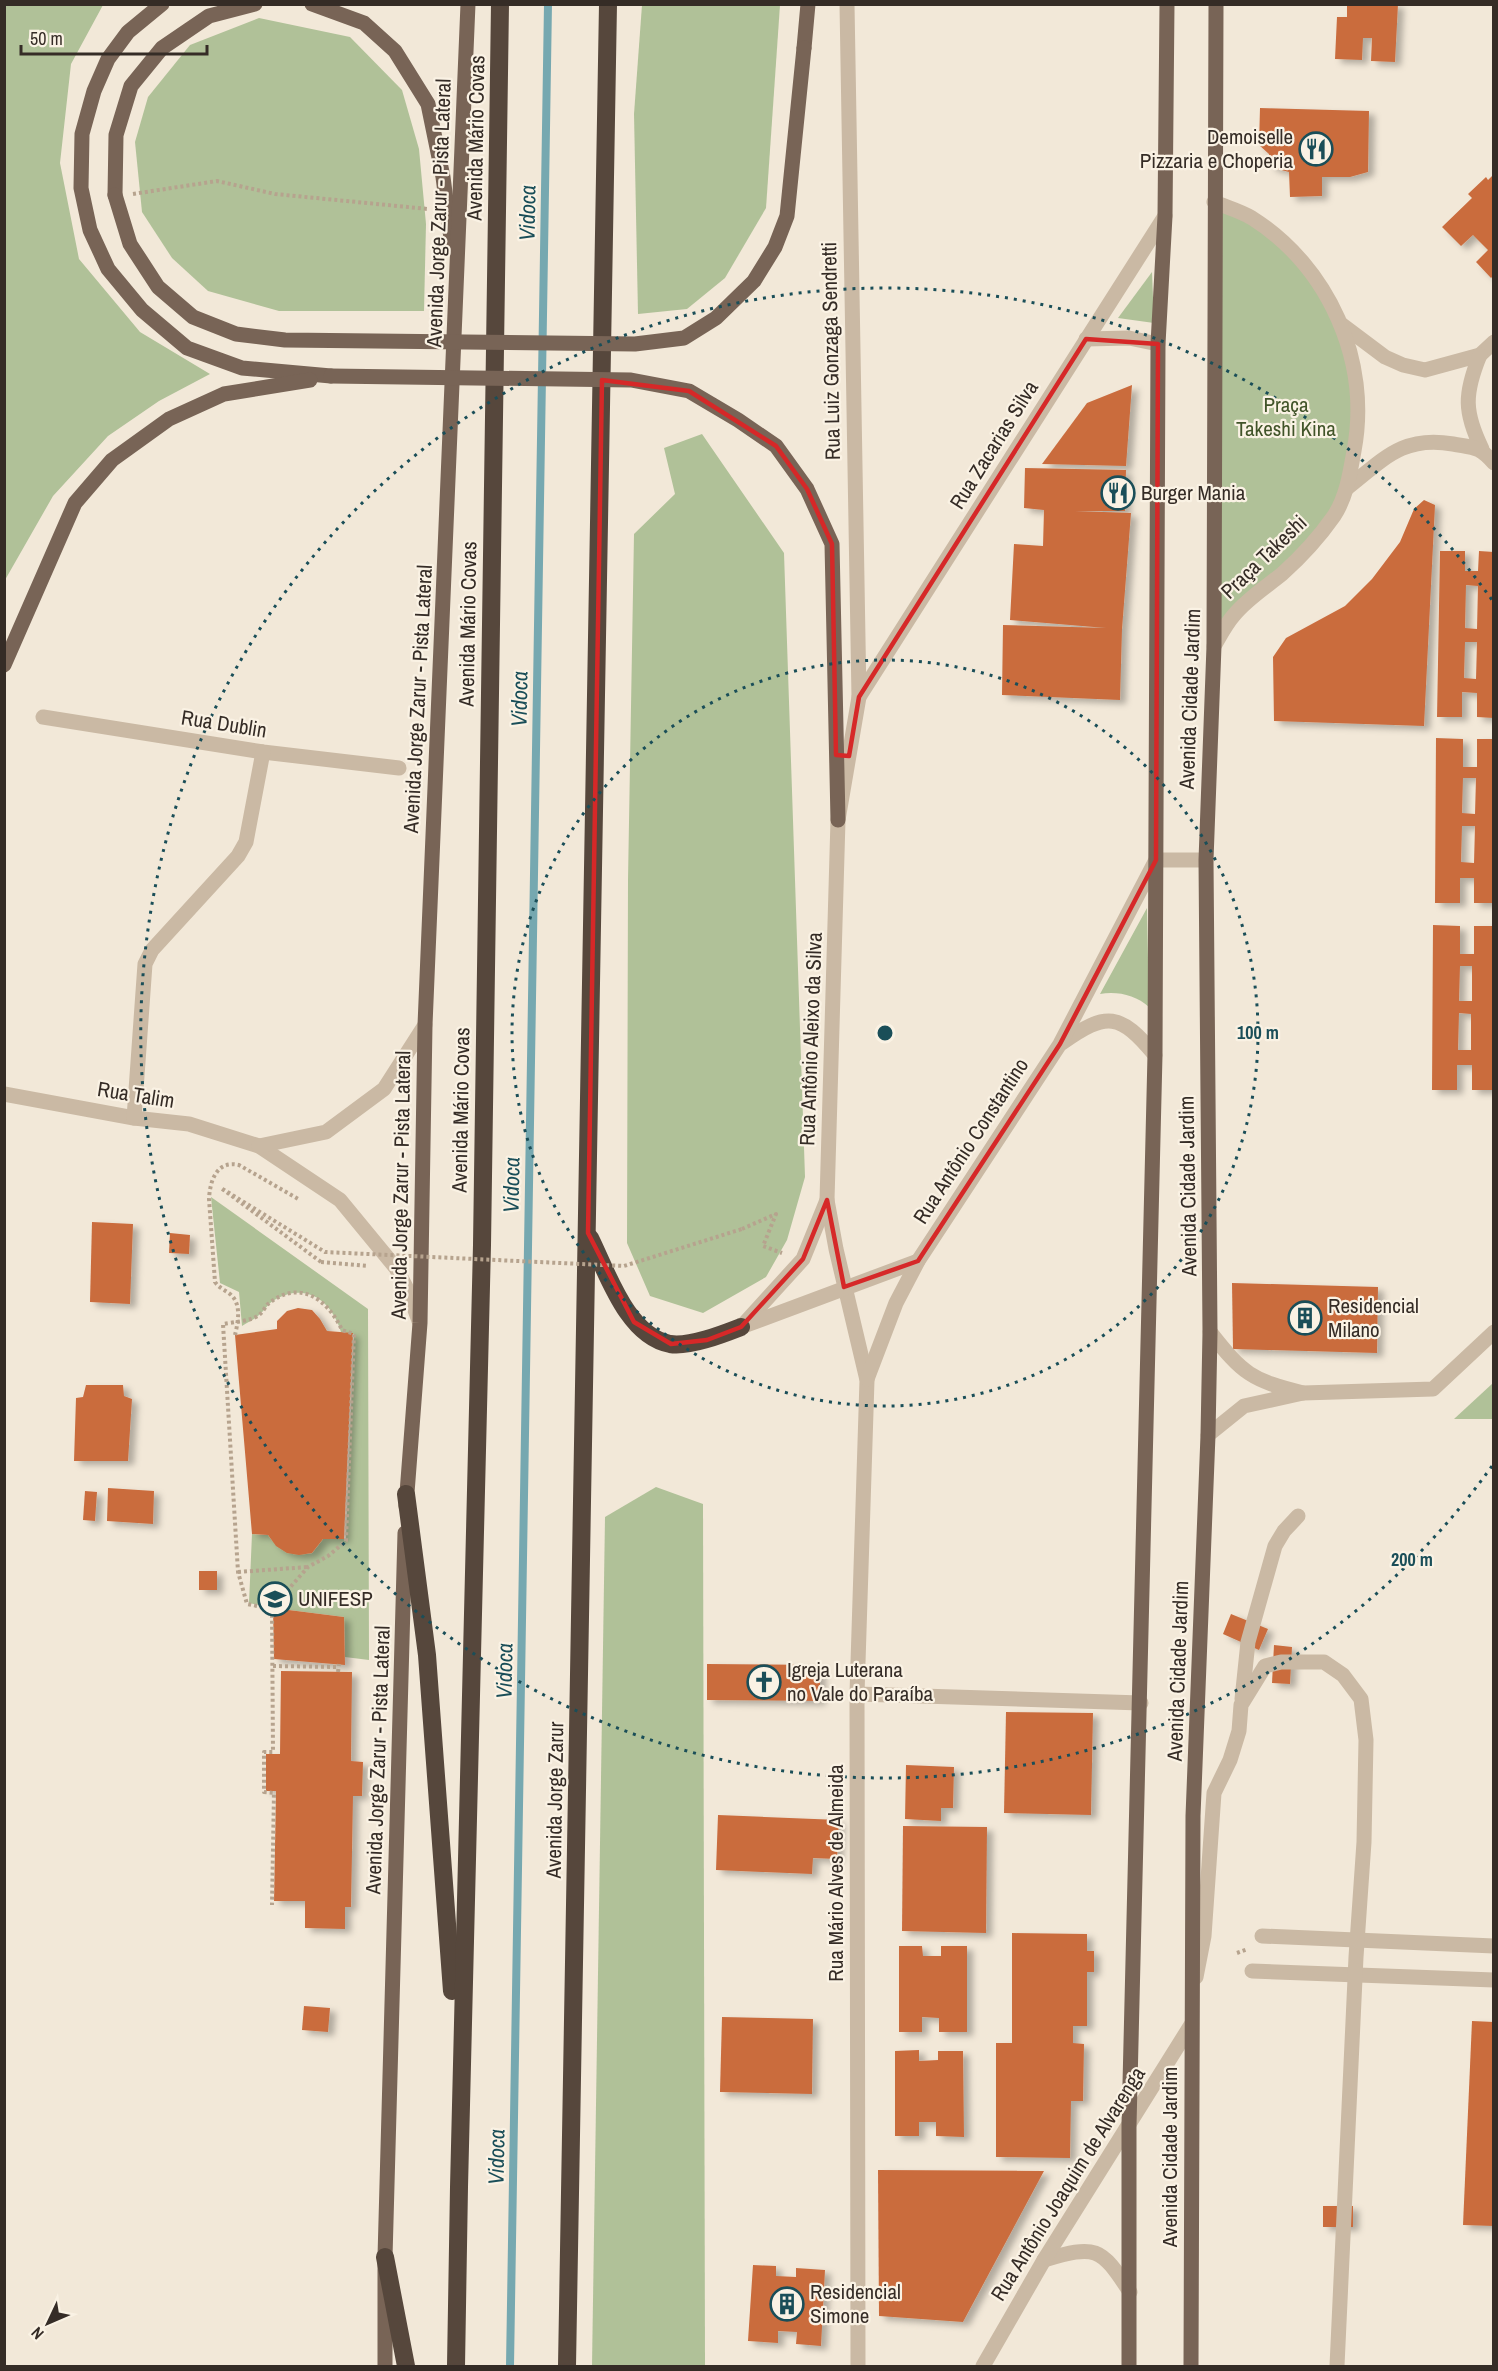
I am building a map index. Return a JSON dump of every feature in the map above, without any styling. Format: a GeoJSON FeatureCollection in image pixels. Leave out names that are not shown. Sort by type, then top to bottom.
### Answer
{"type":"FeatureCollection","features":[{"type":"Feature","properties":{"kind":"highway","name":"Avenida Mário Covas"},"geometry":{"type":"LineString","coordinates":[[459,2187],[482,1245],[500,4]]}},
{"type":"Feature","properties":{"kind":"highway"},"geometry":{"type":"LineString","coordinates":[[608,4],[588,1233],[622,1303],[634,1322],[650,1335],[671,1344],[707,1340],[741,1327]]}},
{"type":"Feature","properties":{"kind":"highway","name":"Avenida Jorge Zarur"},"geometry":{"type":"LineString","coordinates":[[567,2367],[588,1233]]}},
{"type":"Feature","properties":{"kind":"highway"},"geometry":{"type":"LineString","coordinates":[[406,1494],[427,1654],[452,1969],[459,2187],[456,2367]]}},
{"type":"Feature","properties":{"kind":"highway"},"geometry":{"type":"LineString","coordinates":[[385,2257],[406,2367]]}},
{"type":"Feature","properties":{"kind":"main road"},"geometry":{"type":"LineString","coordinates":[[162,4],[128,32],[108,59],[94,91],[82,134],[81,188],[90,230],[108,269],[142,310],[187,348],[242,368],[331,376],[631,380],[689,391],[777,446],[807,489],[832,544],[838,820]]}},
{"type":"Feature","properties":{"kind":"main road"},"geometry":{"type":"LineString","coordinates":[[255,4],[209,16],[162,48],[131,86],[116,135],[115,195],[130,244],[158,287],[193,317],[237,334],[285,340],[612,344],[635,344],[684,338],[716,318],[736,301],[754,281],[775,247],[787,216],[808,4]]}},
{"type":"Feature","properties":{"kind":"main road"},"geometry":{"type":"LineString","coordinates":[[312,4],[364,23],[395,51],[428,104],[443,177],[458,286]]}},
{"type":"Feature","properties":{"kind":"main road","name":"Avenida Jorge Zarur - Pista Lateral"},"geometry":{"type":"LineString","coordinates":[[385,2367],[385,2257],[406,1494],[420,1323],[425,1025],[458,286],[468,4]]}},
{"type":"Feature","properties":{"kind":"main road","name":"Avenida Cidade Jardim"},"geometry":{"type":"LineString","coordinates":[[1129,2367],[1129,2125],[1155,1055],[1158,344],[1165,216],[1167,4]]}},
{"type":"Feature","properties":{"kind":"main road","name":"Avenida Cidade Jardim"},"geometry":{"type":"LineString","coordinates":[[1191,2367],[1193,1816],[1210,1332],[1206,860],[1214,646],[1216,4]]}},
{"type":"Feature","properties":{"kind":"main road"},"geometry":{"type":"LineString","coordinates":[[4,665],[75,504],[112,460],[169,419],[224,394],[331,376]]}},
{"type":"Feature","properties":{"kind":"street","name":"Rua Luiz Gonzaga Sendretti"},"geometry":{"type":"LineString","coordinates":[[847,4],[859,697]]}},
{"type":"Feature","properties":{"kind":"street","name":"Praça Takeshi"},"geometry":{"type":"LineString","coordinates":[[1214,202],[1250,217],[1276,236],[1324,289],[1341,324],[1354,363],[1358,398],[1357,436],[1347,488],[1335,514],[1283,573],[1234,615],[1214,646]]}},
{"type":"Feature","properties":{"kind":"street","name":"Rua Zacarias Silva"},"geometry":{"type":"LineString","coordinates":[[859,697],[1165,216]]}},
{"type":"Feature","properties":{"kind":"street"},"geometry":{"type":"LineString","coordinates":[[1341,324],[1385,357],[1403,366],[1425,370],[1480,355]]}},
{"type":"Feature","properties":{"kind":"street"},"geometry":{"type":"LineString","coordinates":[[1086,339],[1129,338],[1158,344]]}},
{"type":"Feature","properties":{"kind":"street"},"geometry":{"type":"LineString","coordinates":[[1494,342],[1480,355],[1469,382],[1468,401],[1470,426],[1482,449],[1494,463]]}},
{"type":"Feature","properties":{"kind":"street"},"geometry":{"type":"LineString","coordinates":[[1347,488],[1395,451],[1410,444],[1434,441],[1482,449]]}},
{"type":"Feature","properties":{"kind":"street","name":"Rua Antônio Aleixo da Silva"},"geometry":{"type":"LineString","coordinates":[[859,697],[838,820],[827,1200],[844,1287],[867,1380]]}},
{"type":"Feature","properties":{"kind":"street","name":"Rua Dublin"},"geometry":{"type":"LineString","coordinates":[[43,717],[263,752],[399,768]]}},
{"type":"Feature","properties":{"kind":"street"},"geometry":{"type":"LineString","coordinates":[[134,1118],[145,964],[152,950],[238,856],[246,842],[263,752]]}},
{"type":"Feature","properties":{"kind":"street"},"geometry":{"type":"LineString","coordinates":[[1156,861],[1206,860]]}},
{"type":"Feature","properties":{"kind":"street","name":"Rua Antônio Constantino"},"geometry":{"type":"LineString","coordinates":[[867,1380],[896,1303],[918,1262],[1060,1044],[1156,861]]}},
{"type":"Feature","properties":{"kind":"street","name":"Rua Antônio Constantino"},"geometry":{"type":"LineString","coordinates":[[1060,1044],[1086,1026],[1103,1020],[1121,1024],[1137,1034],[1155,1055]]}},
{"type":"Feature","properties":{"kind":"street","name":"Rua Talim"},"geometry":{"type":"LineString","coordinates":[[259,1146],[326,1132],[335,1126],[384,1089],[425,1025]]}},
{"type":"Feature","properties":{"kind":"street","name":"Rua Talim"},"geometry":{"type":"LineString","coordinates":[[4,1094],[134,1118],[189,1124],[259,1146],[340,1200],[396,1268],[420,1323]]}},
{"type":"Feature","properties":{"kind":"street"},"geometry":{"type":"LineString","coordinates":[[741,1327],[803,1260],[827,1200]]}},
{"type":"Feature","properties":{"kind":"street"},"geometry":{"type":"LineString","coordinates":[[741,1327],[844,1287],[918,1262]]}},
{"type":"Feature","properties":{"kind":"street"},"geometry":{"type":"LineString","coordinates":[[1210,1332],[1245,1372],[1265,1383],[1303,1393]]}},
{"type":"Feature","properties":{"kind":"street"},"geometry":{"type":"LineString","coordinates":[[1208,1435],[1244,1406],[1303,1393],[1433,1389],[1494,1332]]}},
{"type":"Feature","properties":{"kind":"street","name":"Rua Mário Alves de Almeida"},"geometry":{"type":"LineString","coordinates":[[858,2367],[857,1694],[867,1380]]}},
{"type":"Feature","properties":{"kind":"street"},"geometry":{"type":"LineString","coordinates":[[1191,2004],[1204,1936],[1214,1793],[1230,1760],[1239,1731],[1248,1642],[1275,1546],[1284,1531],[1298,1516]]}},
{"type":"Feature","properties":{"kind":"street"},"geometry":{"type":"LineString","coordinates":[[1241,1705],[1265,1666],[1281,1662],[1324,1662],[1343,1675],[1361,1699],[1366,1740],[1364,1842],[1355,1974],[1337,2367]]}},
{"type":"Feature","properties":{"kind":"street"},"geometry":{"type":"LineString","coordinates":[[857,1694],[1141,1703]]}},
{"type":"Feature","properties":{"kind":"street"},"geometry":{"type":"LineString","coordinates":[[1262,1936],[1494,1946]]}},
{"type":"Feature","properties":{"kind":"street"},"geometry":{"type":"LineString","coordinates":[[1252,1971],[1494,1980]]}},
{"type":"Feature","properties":{"kind":"street","name":"Rua Antônio Joaquim de Alvarenga"},"geometry":{"type":"LineString","coordinates":[[983,2367],[1044,2260],[1191,2025]]}},
{"type":"Feature","properties":{"kind":"street"},"geometry":{"type":"LineString","coordinates":[[1044,2260],[1071,2252],[1088,2250],[1103,2256],[1111,2263],[1130,2292]]}},
{"type":"Feature","properties":{"kind":"path"},"geometry":{"type":"LineString","coordinates":[[115,195],[217,181],[275,194],[447,210]]}},
{"type":"Feature","properties":{"kind":"path"},"geometry":{"type":"LineString","coordinates":[[235,1335],[239,1321],[233,1297],[215,1282],[209,1199],[214,1176],[220,1168],[230,1163],[239,1165],[310,1206]]}},
{"type":"Feature","properties":{"kind":"path"},"geometry":{"type":"LineString","coordinates":[[396,1268],[321,1262],[221,1188],[325,1252],[624,1266],[742,1229],[776,1214],[763,1246],[782,1254]]}},
{"type":"Feature","properties":{"kind":"path"},"geometry":{"type":"LineString","coordinates":[[360,1246],[366,1265]]}},
{"type":"Feature","properties":{"kind":"path"},"geometry":{"type":"LineString","coordinates":[[271,1609],[247,1604],[238,1572],[223,1324],[258,1316],[267,1305],[276,1299],[300,1292],[321,1301],[331,1309],[342,1330],[354,1334],[346,1541],[328,1556],[308,1567],[271,1609],[273,1752],[264,1752],[264,1792],[274,1793],[272,1905]]}},
{"type":"Feature","properties":{"kind":"path"},"geometry":{"type":"LineString","coordinates":[[238,1572],[308,1567]]}},
{"type":"Feature","properties":{"kind":"path"},"geometry":{"type":"LineString","coordinates":[[273,1666],[338,1668]]}},
{"type":"Feature","properties":{"kind":"highlighted area"},"geometry":{"type":"Polygon","coordinates":[[[1086,339],[1158,344],[1156,860],[1060,1044],[918,1261],[844,1287],[827,1200],[803,1259],[741,1327],[707,1340],[671,1344],[634,1322],[588,1233],[602,380],[689,391],[776,446],[807,489],[832,544],[836,755],[849,756],[859,697],[1086,339]]]}},
{"type":"Feature","properties":{"kind":"green space"},"geometry":{"type":"Polygon","coordinates":[[[5,4],[103,5],[71,64],[60,163],[79,259],[140,332],[210,374],[159,401],[108,436],[53,496],[5,580],[5,4]]]}},
{"type":"Feature","properties":{"kind":"green space"},"geometry":{"type":"Polygon","coordinates":[[[642,5],[780,5],[766,208],[725,278],[687,309],[638,314],[634,114],[642,5]]]}},
{"type":"Feature","properties":{"kind":"green space"},"geometry":{"type":"Polygon","coordinates":[[[259,18],[350,37],[402,90],[419,149],[426,224],[424,311],[279,311],[208,291],[172,258],[142,212],[135,142],[148,97],[190,45],[259,18]]]}},
{"type":"Feature","properties":{"kind":"green space","name":"Praça Takeshi Kina"},"geometry":{"type":"Polygon","coordinates":[[[1214,202],[1250,217],[1324,289],[1358,398],[1335,514],[1214,646],[1214,202]]]}},
{"type":"Feature","properties":{"kind":"green space"},"geometry":{"type":"Polygon","coordinates":[[[1152,272],[1154,323],[1118,318],[1152,272]]]}},
{"type":"Feature","properties":{"kind":"green space"},"geometry":{"type":"Polygon","coordinates":[[[702,434],[784,553],[805,1177],[787,1240],[766,1277],[703,1313],[650,1296],[627,1243],[628,880],[634,534],[675,494],[664,448],[702,434]]]}},
{"type":"Feature","properties":{"kind":"green space"},"geometry":{"type":"Polygon","coordinates":[[[1147,908],[1149,1007],[1138,999],[1126,995],[1100,994],[1147,908]]]}},
{"type":"Feature","properties":{"kind":"green space"},"geometry":{"type":"Polygon","coordinates":[[[211,1197],[368,1309],[369,1660],[345,1657],[344,1617],[249,1603],[252,1534],[268,1535],[282,1549],[298,1554],[312,1553],[323,1539],[346,1539],[354,1334],[341,1332],[332,1312],[317,1298],[298,1293],[288,1294],[273,1301],[257,1317],[242,1326],[239,1292],[220,1283],[211,1197]]]}},
{"type":"Feature","properties":{"kind":"green space"},"geometry":{"type":"Polygon","coordinates":[[[1493,1383],[1493,1419],[1454,1419],[1493,1383]]]}},
{"type":"Feature","properties":{"kind":"green space"},"geometry":{"type":"Polygon","coordinates":[[[656,1487],[703,1504],[705,2366],[592,2366],[605,1517],[656,1487]]]}},
{"type":"Feature","properties":{"kind":"building"},"geometry":{"type":"Polygon","coordinates":[[[1347,4],[1398,4],[1395,62],[1371,61],[1372,38],[1363,38],[1362,60],[1335,59],[1337,17],[1347,17],[1347,4]]]}},
{"type":"Feature","properties":{"kind":"building","name":"Demoiselle Pizzaria e Choperia"},"geometry":{"type":"Polygon","coordinates":[[[1260,108],[1369,111],[1368,172],[1350,177],[1322,177],[1322,196],[1290,197],[1289,172],[1270,167],[1269,154],[1259,145],[1260,108]]]}},
{"type":"Feature","properties":{"kind":"building"},"geometry":{"type":"Polygon","coordinates":[[[1494,174],[1494,275],[1491,278],[1476,262],[1488,250],[1473,235],[1461,246],[1442,227],[1472,198],[1468,194],[1486,177],[1488,180],[1494,174]]]}},
{"type":"Feature","properties":{"kind":"building"},"geometry":{"type":"Polygon","coordinates":[[[1132,385],[1126,466],[1042,464],[1087,403],[1132,385]]]}},
{"type":"Feature","properties":{"kind":"building"},"geometry":{"type":"Polygon","coordinates":[[[1025,468],[1126,470],[1125,511],[1075,511],[1131,513],[1122,629],[1120,700],[1002,695],[1003,625],[1106,628],[1010,620],[1014,544],[1043,546],[1044,510],[1024,508],[1025,468]]]}},
{"type":"Feature","properties":{"kind":"building"},"geometry":{"type":"Polygon","coordinates":[[[1424,500],[1435,505],[1424,726],[1274,721],[1273,657],[1286,638],[1345,606],[1372,579],[1400,542],[1414,509],[1424,500]]]}},
{"type":"Feature","properties":{"kind":"building"},"geometry":{"type":"Polygon","coordinates":[[[1440,551],[1465,551],[1465,571],[1478,571],[1479,551],[1494,552],[1494,718],[1477,717],[1477,693],[1462,692],[1462,717],[1437,717],[1440,551]],[[1466,585],[1465,628],[1477,629],[1478,586],[1466,585]],[[1465,642],[1464,678],[1476,679],[1477,642],[1465,642]]]}},
{"type":"Feature","properties":{"kind":"building"},"geometry":{"type":"Polygon","coordinates":[[[1436,738],[1463,739],[1463,767],[1477,767],[1477,739],[1494,739],[1494,903],[1474,903],[1474,878],[1460,878],[1460,903],[1435,903],[1436,738]],[[1463,778],[1462,813],[1475,814],[1476,778],[1463,778]],[[1462,826],[1461,862],[1474,863],[1475,826],[1462,826]]]}},
{"type":"Feature","properties":{"kind":"building"},"geometry":{"type":"Polygon","coordinates":[[[1433,925],[1460,926],[1460,954],[1474,954],[1474,926],[1494,926],[1494,1090],[1472,1090],[1472,1065],[1457,1065],[1457,1090],[1432,1090],[1433,925]],[[1460,966],[1459,1001],[1472,1001],[1472,966],[1460,966]],[[1459,1013],[1458,1050],[1471,1050],[1471,1014],[1459,1013]]]}},
{"type":"Feature","properties":{"kind":"building"},"geometry":{"type":"Polygon","coordinates":[[[92,1222],[133,1224],[130,1304],[90,1302],[92,1222]]]}},
{"type":"Feature","properties":{"kind":"building"},"geometry":{"type":"Polygon","coordinates":[[[170,1233],[190,1235],[189,1254],[169,1253],[170,1233]]]}},
{"type":"Feature","properties":{"kind":"building","name":"Residencial Milano"},"geometry":{"type":"Polygon","coordinates":[[[1232,1283],[1378,1287],[1377,1353],[1233,1349],[1232,1283]]]}},
{"type":"Feature","properties":{"kind":"building"},"geometry":{"type":"Polygon","coordinates":[[[298,1308],[312,1310],[327,1331],[353,1333],[344,1539],[323,1539],[312,1553],[299,1555],[287,1553],[276,1546],[268,1535],[252,1534],[235,1335],[277,1329],[277,1321],[287,1311],[298,1308]]]}},
{"type":"Feature","properties":{"kind":"building"},"geometry":{"type":"Polygon","coordinates":[[[86,1385],[123,1385],[124,1396],[132,1399],[128,1461],[74,1461],[76,1398],[83,1397],[86,1385]]]}},
{"type":"Feature","properties":{"kind":"building"},"geometry":{"type":"Polygon","coordinates":[[[108,1488],[154,1491],[153,1524],[107,1521],[108,1488]]]}},
{"type":"Feature","properties":{"kind":"building"},"geometry":{"type":"Polygon","coordinates":[[[85,1491],[97,1492],[95,1521],[83,1520],[85,1491]]]}},
{"type":"Feature","properties":{"kind":"building"},"geometry":{"type":"Polygon","coordinates":[[[199,1571],[217,1571],[217,1590],[199,1590],[199,1571]]]}},
{"type":"Feature","properties":{"kind":"building"},"geometry":{"type":"Polygon","coordinates":[[[273,1608],[344,1617],[345,1665],[274,1659],[273,1608]]]}},
{"type":"Feature","properties":{"kind":"building"},"geometry":{"type":"Polygon","coordinates":[[[1231,1614],[1268,1629],[1259,1650],[1223,1634],[1231,1614]]]}},
{"type":"Feature","properties":{"kind":"building"},"geometry":{"type":"Polygon","coordinates":[[[1274,1645],[1292,1647],[1290,1684],[1272,1683],[1274,1645]]]}},
{"type":"Feature","properties":{"kind":"building","name":"Igreja Luterana no Vale do Paraíba"},"geometry":{"type":"Polygon","coordinates":[[[707,1664],[820,1665],[820,1701],[707,1700],[707,1664]]]}},
{"type":"Feature","properties":{"kind":"building"},"geometry":{"type":"Polygon","coordinates":[[[281,1671],[352,1672],[351,1761],[363,1762],[362,1796],[353,1796],[351,1907],[345,1907],[345,1929],[305,1928],[305,1901],[274,1901],[276,1791],[266,1791],[266,1754],[280,1754],[281,1671]]]}},
{"type":"Feature","properties":{"kind":"building"},"geometry":{"type":"Polygon","coordinates":[[[1006,1712],[1093,1713],[1091,1815],[1004,1813],[1006,1712]]]}},
{"type":"Feature","properties":{"kind":"building"},"geometry":{"type":"Polygon","coordinates":[[[906,1765],[954,1767],[953,1808],[941,1808],[941,1821],[905,1819],[906,1765]]]}},
{"type":"Feature","properties":{"kind":"building"},"geometry":{"type":"Polygon","coordinates":[[[718,1815],[839,1820],[837,1859],[813,1858],[812,1874],[716,1870],[718,1815]]]}},
{"type":"Feature","properties":{"kind":"building"},"geometry":{"type":"Polygon","coordinates":[[[903,1826],[987,1827],[986,1933],[902,1931],[903,1826]]]}},
{"type":"Feature","properties":{"kind":"building"},"geometry":{"type":"Polygon","coordinates":[[[1012,1933],[1087,1934],[1087,1951],[1094,1951],[1094,1972],[1087,1972],[1087,2026],[1073,2026],[1073,2043],[1084,2044],[1083,2101],[1071,2101],[1070,2158],[996,2157],[996,2043],[1012,2043],[1012,1933]]]}},
{"type":"Feature","properties":{"kind":"building"},"geometry":{"type":"Polygon","coordinates":[[[899,1946],[922,1946],[923,1956],[941,1956],[941,1946],[967,1946],[967,2032],[939,2032],[939,2018],[922,2017],[922,2032],[899,2032],[899,1946]]]}},
{"type":"Feature","properties":{"kind":"building"},"geometry":{"type":"Polygon","coordinates":[[[304,2006],[330,2008],[328,2032],[302,2030],[304,2006]]]}},
{"type":"Feature","properties":{"kind":"building"},"geometry":{"type":"Polygon","coordinates":[[[722,2017],[813,2019],[812,2094],[720,2092],[722,2017]]]}},
{"type":"Feature","properties":{"kind":"building"},"geometry":{"type":"Polygon","coordinates":[[[1472,2021],[1494,2022],[1494,2226],[1463,2225],[1472,2021]]]}},
{"type":"Feature","properties":{"kind":"building"},"geometry":{"type":"Polygon","coordinates":[[[919,2050],[919,2061],[938,2060],[938,2051],[963,2051],[964,2137],[936,2136],[936,2122],[919,2122],[919,2136],[895,2136],[895,2051],[919,2050]]]}},
{"type":"Feature","properties":{"kind":"building"},"geometry":{"type":"Polygon","coordinates":[[[878,2170],[1044,2171],[963,2322],[879,2316],[878,2170]]]}},
{"type":"Feature","properties":{"kind":"building"},"geometry":{"type":"Polygon","coordinates":[[[1323,2206],[1353,2206],[1353,2227],[1323,2227],[1323,2206]]]}},
{"type":"Feature","properties":{"kind":"building","name":"Residencial Simone"},"geometry":{"type":"Polygon","coordinates":[[[753,2265],[776,2266],[776,2276],[796,2277],[796,2268],[825,2270],[821,2346],[796,2344],[797,2332],[778,2331],[778,2343],[748,2341],[753,2265]]]}},
{"type":"Feature","properties":{"kind":"waterway","name":"Vidoca"},"geometry":{"type":"LineString","coordinates":[[510,2366],[548,4]]}},
{"type":"Feature","properties":{"kind":"place","name":"Demoiselle Pizzaria e Choperia"},"geometry":{"type":"Point","coordinates":[1316,149]}},
{"type":"Feature","properties":{"kind":"place","name":"Burger Mania"},"geometry":{"type":"Point","coordinates":[1118,493]}},
{"type":"Feature","properties":{"kind":"place","name":"Residencial Milano"},"geometry":{"type":"Point","coordinates":[1305,1318]}},
{"type":"Feature","properties":{"kind":"place","name":"UNIFESP"},"geometry":{"type":"Point","coordinates":[275,1599]}},
{"type":"Feature","properties":{"kind":"place","name":"Igreja Luterana no Vale do Paraíba"},"geometry":{"type":"Point","coordinates":[764,1682]}},
{"type":"Feature","properties":{"kind":"place","name":"Residencial Simone"},"geometry":{"type":"Point","coordinates":[787,2304]}}]}
